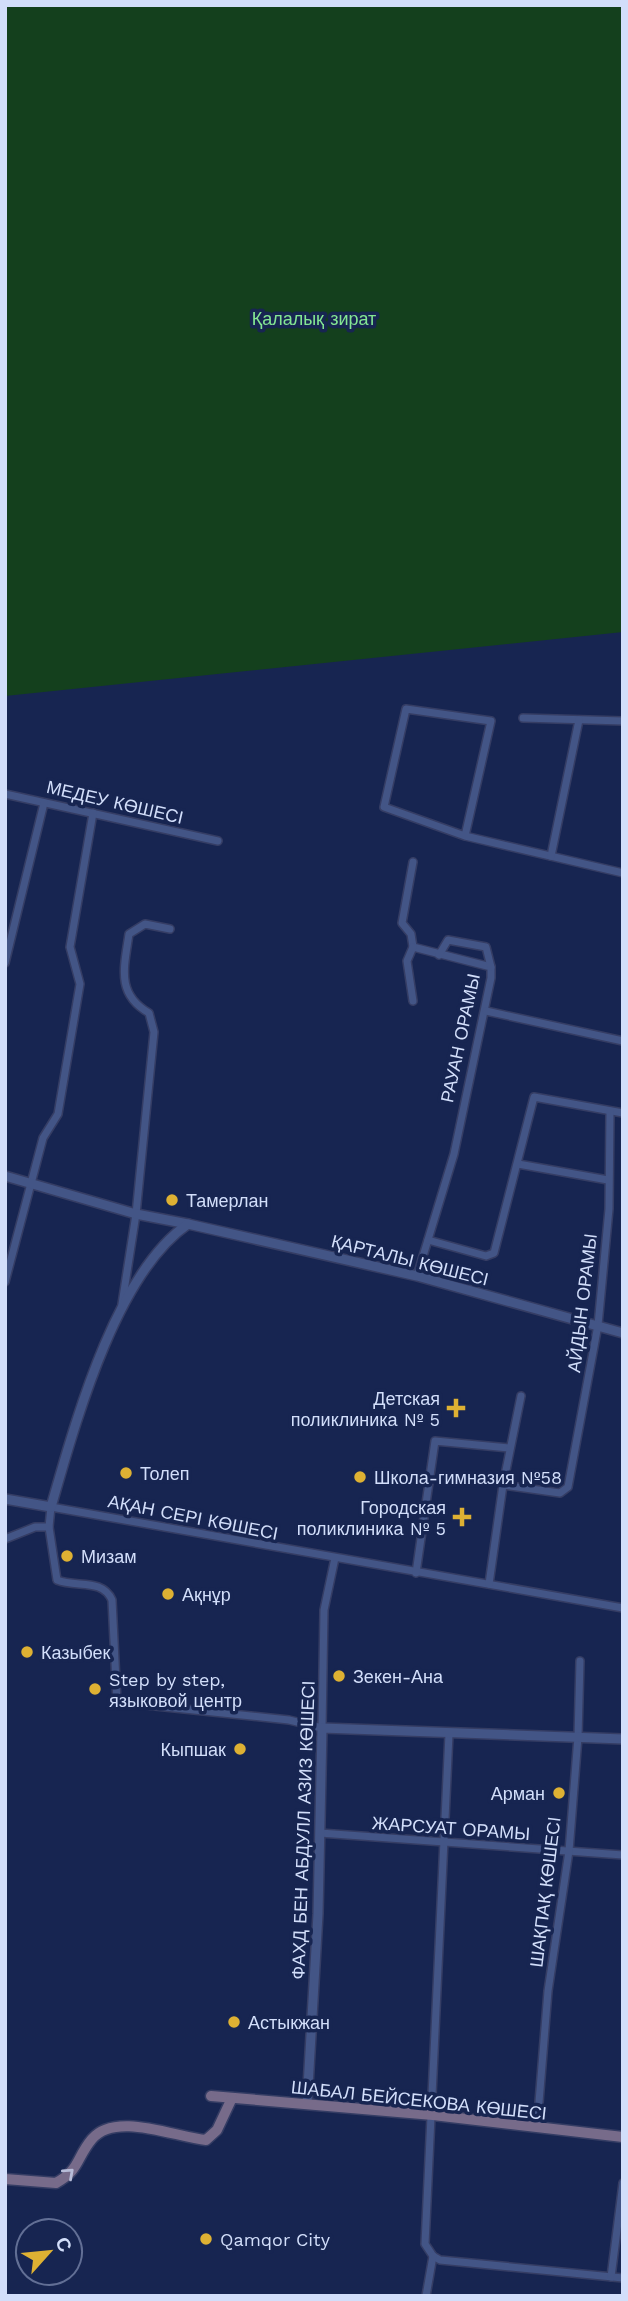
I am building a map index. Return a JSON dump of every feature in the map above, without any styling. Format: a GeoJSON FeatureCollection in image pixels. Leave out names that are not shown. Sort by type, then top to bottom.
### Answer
{"type":"FeatureCollection","features":[{"type":"Feature","properties":{"kind":"main road","name":"ШАБАЛ БЕЙСЕКОВА КӨШЕСІ"},"geometry":{"type":"LineString","coordinates":[[211,2096],[433,2115],[623,2137]]}},
{"type":"Feature","properties":{"kind":"main road"},"geometry":{"type":"LineString","coordinates":[[5,2179],[56,2183],[77,2168],[82,2153],[98,2133],[119,2126],[206,2140],[217,2130],[232,2098]]}},
{"type":"Feature","properties":{"kind":"street"},"geometry":{"type":"LineString","coordinates":[[465,836],[491,721],[406,709],[384,807],[465,836],[623,873]]}},
{"type":"Feature","properties":{"kind":"street"},"geometry":{"type":"LineString","coordinates":[[523,718],[623,721]]}},
{"type":"Feature","properties":{"kind":"street"},"geometry":{"type":"LineString","coordinates":[[551,856],[579,720]]}},
{"type":"Feature","properties":{"kind":"street","name":"МЕДЕУ КӨШЕСІ"},"geometry":{"type":"LineString","coordinates":[[5,794],[218,841]]}},
{"type":"Feature","properties":{"kind":"street"},"geometry":{"type":"LineString","coordinates":[[5,963],[44,803]]}},
{"type":"Feature","properties":{"kind":"street"},"geometry":{"type":"LineString","coordinates":[[5,1282],[43,1138],[58,1114],[80,984],[70,947],[93,813]]}},
{"type":"Feature","properties":{"kind":"street"},"geometry":{"type":"LineString","coordinates":[[413,862],[402,923],[411,934],[413,947],[407,961],[413,1001]]}},
{"type":"Feature","properties":{"kind":"street"},"geometry":{"type":"LineString","coordinates":[[121,1308],[136,1214],[154,1032],[149,1013],[132,1004],[124,984],[125,962],[129,934],[145,923],[170,929]]}},
{"type":"Feature","properties":{"kind":"street"},"geometry":{"type":"LineString","coordinates":[[439,955],[448,940],[486,947],[491,967]]}},
{"type":"Feature","properties":{"kind":"street","name":"РАУАН ОРАМЫ"},"geometry":{"type":"LineString","coordinates":[[413,947],[491,967],[486,1011],[464,1095],[454,1154],[417,1276]]}},
{"type":"Feature","properties":{"kind":"street"},"geometry":{"type":"LineString","coordinates":[[486,1011],[623,1041]]}},
{"type":"Feature","properties":{"kind":"street"},"geometry":{"type":"LineString","coordinates":[[428,1240],[492,1256],[534,1097],[623,1113]]}},
{"type":"Feature","properties":{"kind":"street","name":"АЙДЫН ОРАМЫ"},"geometry":{"type":"LineString","coordinates":[[503,1485],[560,1493],[568,1487],[598,1325],[608,1231],[611,1111]]}},
{"type":"Feature","properties":{"kind":"street"},"geometry":{"type":"LineString","coordinates":[[518,1164],[608,1180]]}},
{"type":"Feature","properties":{"kind":"street","name":"ҚАРТАЛЫ КӨШЕСІ"},"geometry":{"type":"LineString","coordinates":[[5,1176],[136,1214],[417,1276],[611,1327],[623,1333]]}},
{"type":"Feature","properties":{"kind":"street"},"geometry":{"type":"LineString","coordinates":[[188,1224],[167,1238],[121,1308],[89,1386],[51,1507],[49,1527],[57,1580],[70,1586],[97,1585],[108,1593],[112,1600],[117,1702],[165,1710],[197,1709],[289,1720],[322,1728],[623,1739]]}},
{"type":"Feature","properties":{"kind":"street"},"geometry":{"type":"LineString","coordinates":[[611,1327],[623,1326]]}},
{"type":"Feature","properties":{"kind":"street"},"geometry":{"type":"LineString","coordinates":[[489,1584],[509,1448],[521,1396]]}},
{"type":"Feature","properties":{"kind":"street"},"geometry":{"type":"LineString","coordinates":[[416,1573],[435,1441],[509,1448]]}},
{"type":"Feature","properties":{"kind":"street","name":"АҚАН СЕРІ КӨШЕСІ"},"geometry":{"type":"LineString","coordinates":[[5,1499],[623,1608]]}},
{"type":"Feature","properties":{"kind":"street"},"geometry":{"type":"LineString","coordinates":[[5,1539],[35,1527],[49,1527]]}},
{"type":"Feature","properties":{"kind":"street","name":"ФАХД БЕН АБДУЛЛ АЗИЗ КӨШЕСІ"},"geometry":{"type":"LineString","coordinates":[[307,2104],[320,1833],[324,1610],[335,1558]]}},
{"type":"Feature","properties":{"kind":"street","name":"ШАҚПАҚ КӨШЕСІ"},"geometry":{"type":"LineString","coordinates":[[537,2127],[548,1991],[569,1852],[578,1737],[580,1661]]}},
{"type":"Feature","properties":{"kind":"street"},"geometry":{"type":"LineString","coordinates":[[449,1734],[425,2244],[431,2254],[440,2260],[623,2278]]}},
{"type":"Feature","properties":{"kind":"street","name":"ЖАРСУАТ ОРАМЫ"},"geometry":{"type":"LineString","coordinates":[[320,1833],[442,1844],[623,1855]]}},
{"type":"Feature","properties":{"kind":"street"},"geometry":{"type":"LineString","coordinates":[[611,2277],[623,2183]]}},
{"type":"Feature","properties":{"kind":"street"},"geometry":{"type":"LineString","coordinates":[[426,2296],[431,2254]]}},
{"type":"Feature","properties":{"kind":"green space","name":"Қалалық зират"},"geometry":{"type":"Polygon","coordinates":[[[5,5],[623,5],[623,632],[5,696],[5,5]]]}},
{"type":"Feature","properties":{"kind":"place","name":"Тамерлан"},"geometry":{"type":"Point","coordinates":[172,1200]}},
{"type":"Feature","properties":{"kind":"place","name":"Детская поликлиника № 5"},"geometry":{"type":"Point","coordinates":[456,1408]}},
{"type":"Feature","properties":{"kind":"place","name":"Толеп"},"geometry":{"type":"Point","coordinates":[126,1473]}},
{"type":"Feature","properties":{"kind":"place","name":"Школа-гимназия №58"},"geometry":{"type":"Point","coordinates":[360,1477]}},
{"type":"Feature","properties":{"kind":"place","name":"Городская поликлиника № 5"},"geometry":{"type":"Point","coordinates":[462,1517]}},
{"type":"Feature","properties":{"kind":"place","name":"Мизам"},"geometry":{"type":"Point","coordinates":[67,1556]}},
{"type":"Feature","properties":{"kind":"place","name":"Ақнұр"},"geometry":{"type":"Point","coordinates":[168,1594]}},
{"type":"Feature","properties":{"kind":"place","name":"Казыбек"},"geometry":{"type":"Point","coordinates":[27,1652]}},
{"type":"Feature","properties":{"kind":"place","name":"Зекен-Ана"},"geometry":{"type":"Point","coordinates":[339,1676]}},
{"type":"Feature","properties":{"kind":"place","name":"Step by step, языковой центр"},"geometry":{"type":"Point","coordinates":[95,1689]}},
{"type":"Feature","properties":{"kind":"place","name":"Кыпшак"},"geometry":{"type":"Point","coordinates":[240,1749]}},
{"type":"Feature","properties":{"kind":"place","name":"Арман"},"geometry":{"type":"Point","coordinates":[559,1793]}},
{"type":"Feature","properties":{"kind":"place","name":"Астыкжан"},"geometry":{"type":"Point","coordinates":[234,2022]}},
{"type":"Feature","properties":{"kind":"place","name":"Qamqor City"},"geometry":{"type":"Point","coordinates":[206,2239]}}]}
